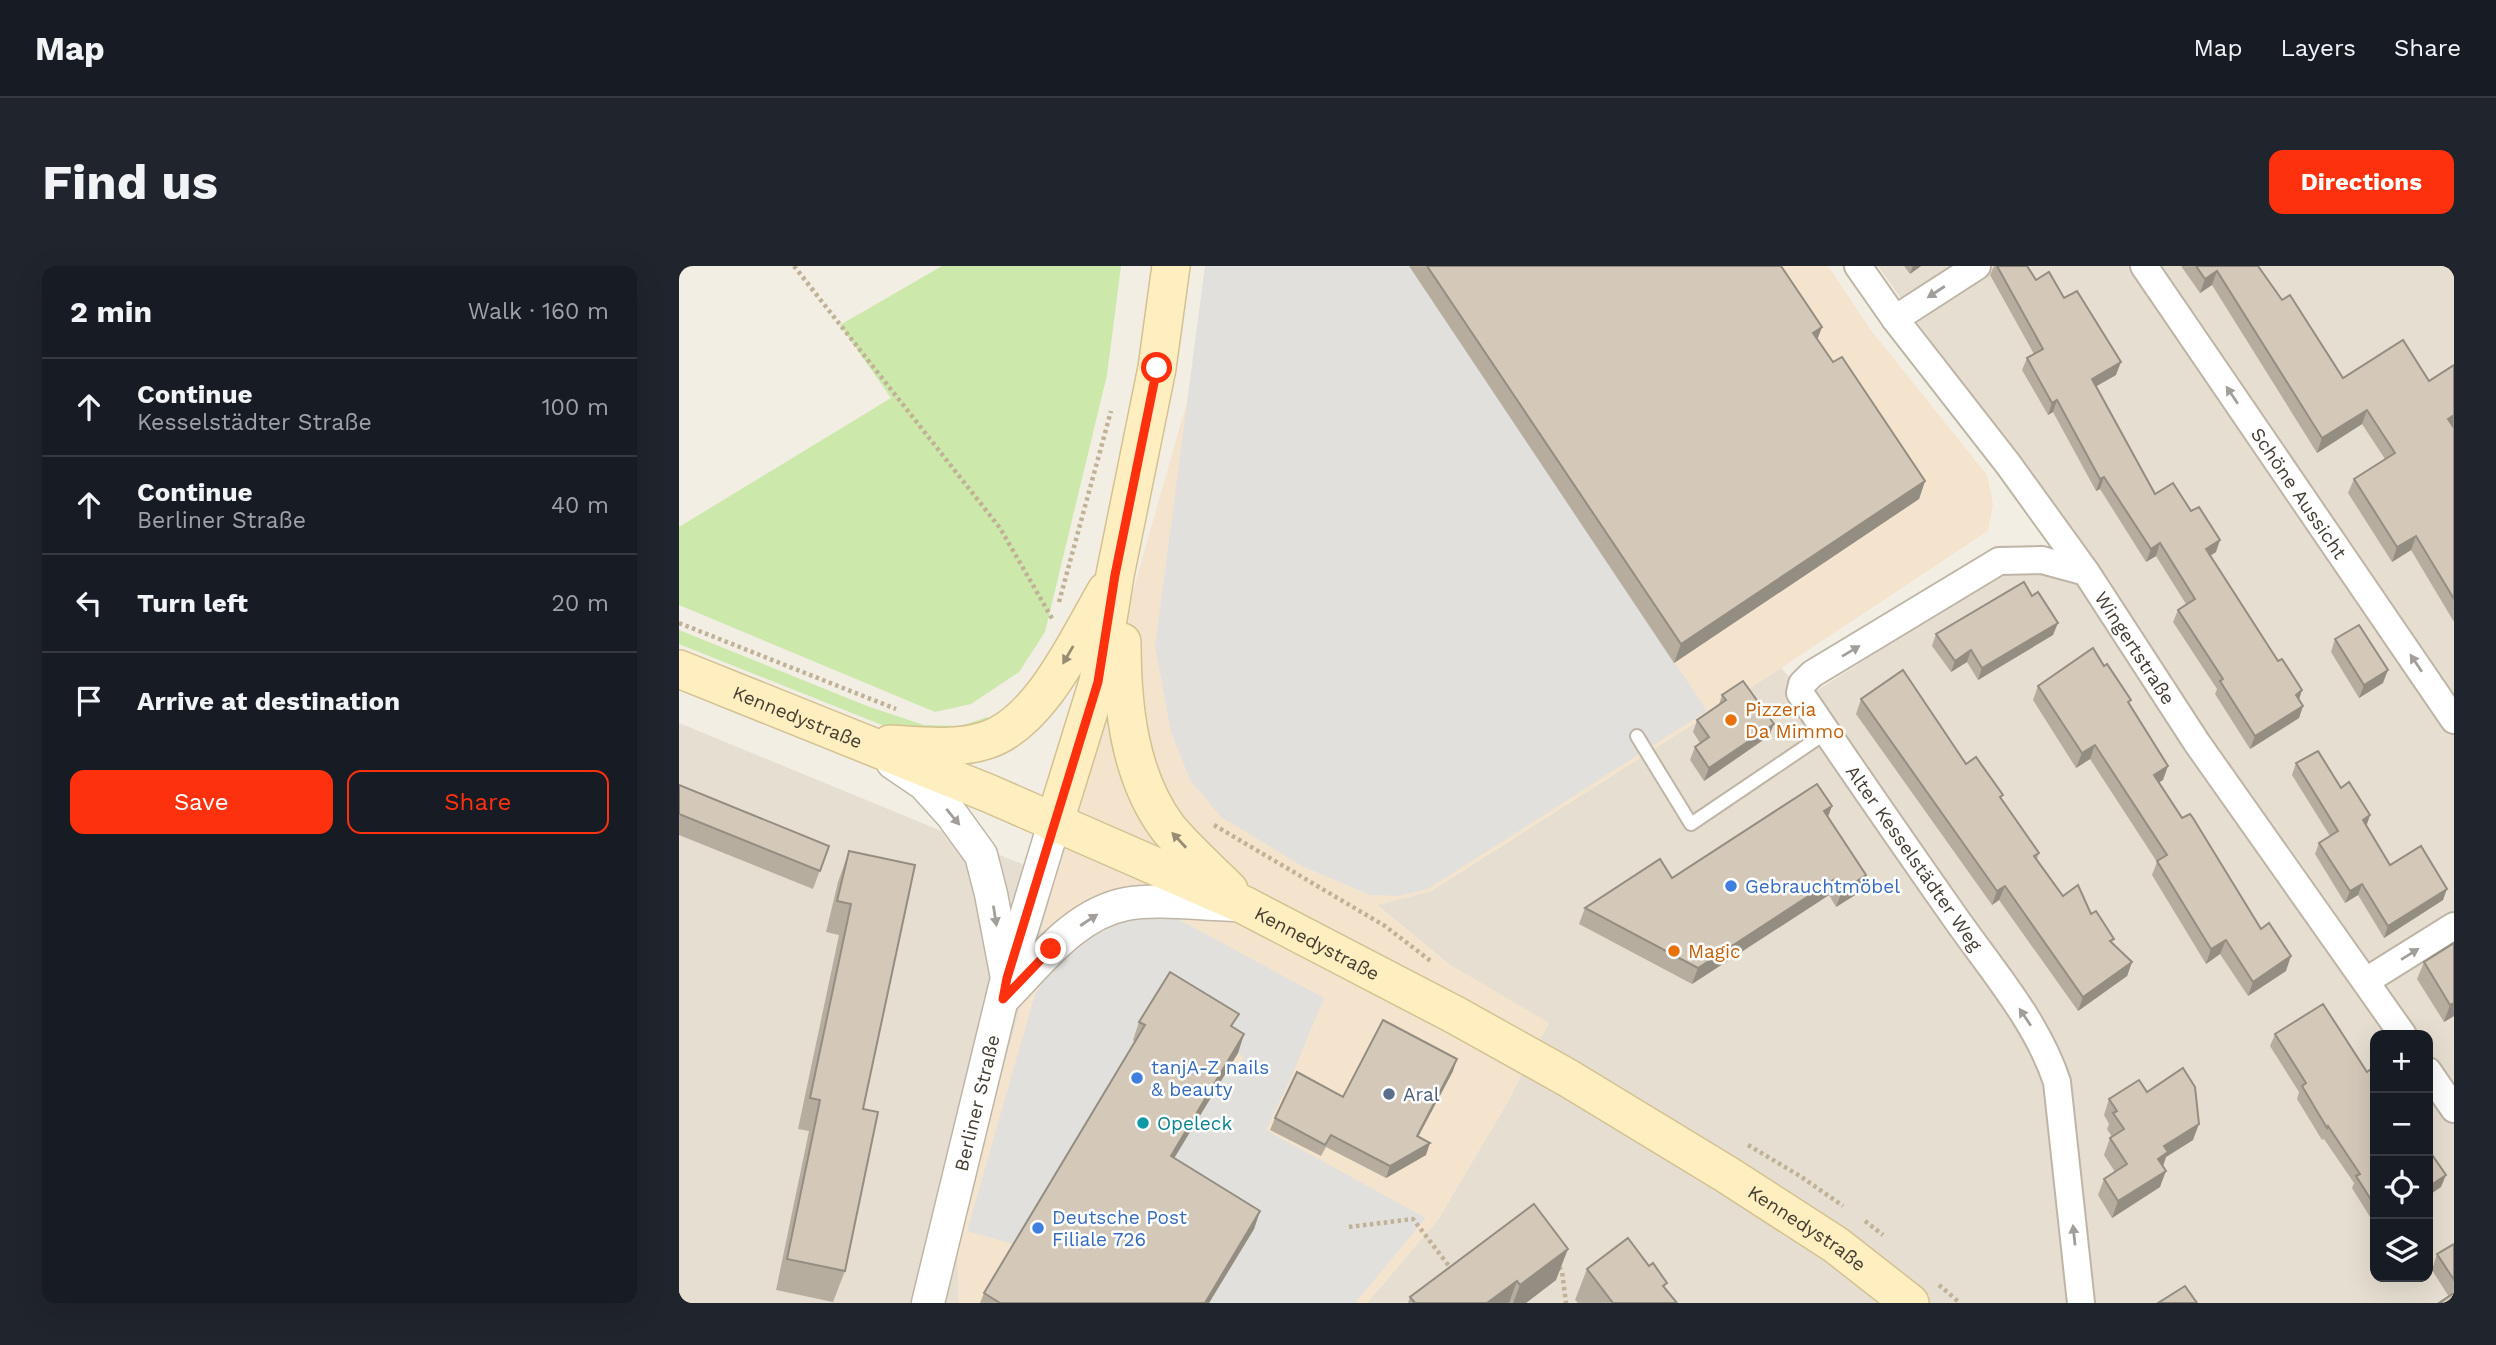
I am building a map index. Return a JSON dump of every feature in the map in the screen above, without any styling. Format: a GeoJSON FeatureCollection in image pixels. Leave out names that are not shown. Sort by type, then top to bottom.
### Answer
{"type":"FeatureCollection","features":[{"type":"Feature","properties":{"kind":"main road"},"geometry":{"type":"LineString","coordinates":[[1054,824],[1098,682],[1118,560],[1157,368],[1171,266]]}},
{"type":"Feature","properties":{"kind":"main road"},"geometry":{"type":"LineString","coordinates":[[863,743],[931,747],[962,745],[1006,732],[1030,712],[1054,679],[1118,560]]}},
{"type":"Feature","properties":{"kind":"main road"},"geometry":{"type":"LineString","coordinates":[[1118,560],[1122,685],[1131,741],[1145,787],[1151,802],[1169,829],[1244,905]]}},
{"type":"Feature","properties":{"kind":"main road","name":"Kennedystraße"},"geometry":{"type":"LineString","coordinates":[[679,669],[1004,800],[1244,905],[1457,1016],[1568,1078],[1825,1238],[1910,1303]]}},
{"type":"Feature","properties":{"kind":"street","name":"Wingertstraße"},"geometry":{"type":"LineString","coordinates":[[1858,266],[1895,319],[2008,464],[2085,572],[2197,743],[2400,1030]]}},
{"type":"Feature","properties":{"kind":"street"},"geometry":{"type":"LineString","coordinates":[[1895,319],[1977,266]]}},
{"type":"Feature","properties":{"kind":"street","name":"Schöne Aussicht"},"geometry":{"type":"LineString","coordinates":[[2144,266],[2454,720]]}},
{"type":"Feature","properties":{"kind":"street","name":"Alter Kesselstädter Weg"},"geometry":{"type":"LineString","coordinates":[[2081,1303],[2057,1082],[2048,1054],[2027,1019],[1800,693],[1802,684],[1812,674],[1999,561],[2042,560],[2085,572]]}},
{"type":"Feature","properties":{"kind":"street"},"geometry":{"type":"LineString","coordinates":[[863,743],[924,784],[981,855],[1005,988]]}},
{"type":"Feature","properties":{"kind":"street","name":"Berliner Straße"},"geometry":{"type":"LineString","coordinates":[[928,1303],[1005,988],[1054,824]]}},
{"type":"Feature","properties":{"kind":"street"},"geometry":{"type":"LineString","coordinates":[[1005,988],[1100,912],[1128,904],[1244,905]]}},
{"type":"Feature","properties":{"kind":"street"},"geometry":{"type":"LineString","coordinates":[[2366,981],[2454,926]]}},
{"type":"Feature","properties":{"kind":"street"},"geometry":{"type":"LineString","coordinates":[[2433,1078],[2454,1109]]}},
{"type":"Feature","properties":{"kind":"lane"},"geometry":{"type":"LineString","coordinates":[[1637,736],[1691,824],[1827,732]]}},
{"type":"Feature","properties":{"kind":"path"},"geometry":{"type":"LineString","coordinates":[[793,266],[1000,528],[1053,621]]}},
{"type":"Feature","properties":{"kind":"path"},"geometry":{"type":"LineString","coordinates":[[1050,630],[1111,410]]}},
{"type":"Feature","properties":{"kind":"path"},"geometry":{"type":"LineString","coordinates":[[679,622],[897,709]]}},
{"type":"Feature","properties":{"kind":"path"},"geometry":{"type":"LineString","coordinates":[[1349,1227],[1413,1219],[1455,1273]]}},
{"type":"Feature","properties":{"kind":"path"},"geometry":{"type":"LineString","coordinates":[[1554,1261],[1562,1271],[1566,1303]]}},
{"type":"Feature","properties":{"kind":"shaded area"},"geometry":{"type":"Polygon","coordinates":[[[1205,266],[1828,266],[1870,329],[1987,475],[1993,504],[1988,531],[1781,668],[1431,891],[1377,905],[1450,965],[1549,1023],[1507,1103],[1439,1218],[1367,1303],[959,1303],[957,1238],[1056,878],[1066,826],[1192,384],[1205,266]]]}},
{"type":"Feature","properties":{"kind":"shaded area"},"geometry":{"type":"Polygon","coordinates":[[[1205,266],[1413,266],[1707,711],[1428,889],[1399,896],[1370,895],[1302,866],[1221,817],[1190,780],[1171,732],[1155,646],[1205,266]]]}},
{"type":"Feature","properties":{"kind":"shaded area"},"geometry":{"type":"Polygon","coordinates":[[[1878,266],[2454,266],[2454,1303],[1367,1303],[1439,1218],[1507,1103],[1548,1023],[1450,965],[1377,905],[1431,891],[1781,668],[1807,697],[2003,571],[2049,563],[2083,546],[1878,266]]]}},
{"type":"Feature","properties":{"kind":"shaded area"},"geometry":{"type":"Polygon","coordinates":[[[679,723],[1056,878],[957,1238],[959,1303],[679,1303],[679,723]]]}},
{"type":"Feature","properties":{"kind":"shaded area"},"geometry":{"type":"Polygon","coordinates":[[[1153,916],[1178,919],[1324,998],[1266,1130],[1426,1218],[1355,1303],[1209,1303],[1254,1229],[1163,1176],[1230,1065],[1236,1069],[1244,1057],[1225,1045],[1139,1044],[1017,1245],[967,1231],[1035,994],[1073,952],[1096,934],[1124,922],[1153,916]]]}},
{"type":"Feature","properties":{"kind":"green space"},"geometry":{"type":"Polygon","coordinates":[[[942,266],[1121,266],[1107,375],[1045,632],[1019,672],[971,704],[935,712],[679,605],[679,527],[891,398],[840,325],[942,266]]]}},
{"type":"Feature","properties":{"kind":"green space"},"geometry":{"type":"Polygon","coordinates":[[[679,630],[867,706],[924,725],[961,726],[987,717],[992,727],[900,729],[882,725],[679,644],[679,630]]]}},
{"type":"Feature","properties":{"kind":"building"},"geometry":{"type":"Polygon","coordinates":[[[1427,266],[1781,266],[1822,327],[1813,333],[1833,362],[1842,357],[1925,481],[1681,644],[1427,266]]]}},
{"type":"Feature","properties":{"kind":"building"},"geometry":{"type":"Polygon","coordinates":[[[1997,266],[2027,266],[2036,280],[2049,272],[2064,298],[2077,291],[2121,362],[2092,379],[2155,494],[2173,483],[2191,511],[2199,507],[2220,540],[2206,549],[2278,661],[2282,659],[2302,690],[2296,695],[2303,706],[2255,736],[2220,681],[2223,679],[2178,610],[2195,599],[2160,543],[2151,549],[2104,477],[2100,479],[2057,400],[2052,403],[2027,358],[2043,349],[1997,266]]]}},
{"type":"Feature","properties":{"kind":"building"},"geometry":{"type":"Polygon","coordinates":[[[2196,266],[2258,266],[2282,300],[2290,295],[2343,378],[2403,340],[2429,381],[2454,365],[2454,415],[2448,419],[2454,428],[2454,599],[2416,536],[2397,547],[2354,479],[2395,453],[2367,410],[2322,438],[2217,271],[2205,279],[2196,266]]]}},
{"type":"Feature","properties":{"kind":"building"},"geometry":{"type":"Polygon","coordinates":[[[2024,582],[2032,596],[2038,592],[2058,623],[1982,668],[1971,650],[1955,661],[1936,634],[2024,582]]]}},
{"type":"Feature","properties":{"kind":"building"},"geometry":{"type":"Polygon","coordinates":[[[2359,625],[2388,670],[2364,685],[2335,639],[2359,625]]]}},
{"type":"Feature","properties":{"kind":"building"},"geometry":{"type":"Polygon","coordinates":[[[2093,648],[2131,700],[2128,702],[2168,766],[2154,775],[2182,818],[2190,814],[2193,818],[2261,929],[2269,923],[2291,956],[2253,982],[2226,940],[2211,949],[2157,861],[2167,855],[2095,745],[2082,753],[2038,686],[2093,648]]]}},
{"type":"Feature","properties":{"kind":"building"},"geometry":{"type":"Polygon","coordinates":[[[1903,670],[1966,764],[1976,757],[2003,795],[2000,797],[2039,853],[2034,856],[2063,896],[2078,885],[2091,914],[2096,911],[2114,939],[2110,941],[2132,962],[2083,997],[2005,886],[1997,891],[1861,699],[1903,670]]]}},
{"type":"Feature","properties":{"kind":"building"},"geometry":{"type":"Polygon","coordinates":[[[1743,681],[1774,724],[1709,768],[1695,747],[1709,737],[1697,720],[1726,700],[1722,695],[1743,681]]]}},
{"type":"Feature","properties":{"kind":"building"},"geometry":{"type":"Polygon","coordinates":[[[2318,751],[2341,788],[2349,782],[2370,815],[2363,820],[2390,865],[2421,846],[2447,889],[2388,926],[2362,884],[2350,891],[2319,843],[2338,831],[2296,763],[2318,751]]]}},
{"type":"Feature","properties":{"kind":"building"},"geometry":{"type":"Polygon","coordinates":[[[1817,784],[1832,806],[1824,811],[1866,875],[1842,891],[1835,879],[1698,968],[1585,908],[1660,859],[1672,878],[1817,784]]]}},
{"type":"Feature","properties":{"kind":"building"},"geometry":{"type":"Polygon","coordinates":[[[679,785],[829,846],[820,871],[679,814],[679,785]]]}},
{"type":"Feature","properties":{"kind":"building"},"geometry":{"type":"Polygon","coordinates":[[[849,851],[915,865],[863,1109],[878,1112],[845,1271],[787,1259],[820,1100],[810,1098],[851,904],[837,901],[849,851]]]}},
{"type":"Feature","properties":{"kind":"building"},"geometry":{"type":"Polygon","coordinates":[[[2454,943],[2454,1003],[2450,1005],[2424,962],[2454,943]]]}},
{"type":"Feature","properties":{"kind":"building","name":"Opeleck"},"geometry":{"type":"Polygon","coordinates":[[[1170,972],[1239,1014],[1231,1026],[1244,1034],[1171,1156],[1260,1211],[1205,1303],[1000,1303],[984,1293],[1145,1025],[1139,1022],[1170,972]]]}},
{"type":"Feature","properties":{"kind":"building"},"geometry":{"type":"Polygon","coordinates":[[[2323,1004],[2367,1072],[2370,1070],[2370,1198],[2356,1176],[2360,1174],[2328,1126],[2327,1128],[2302,1086],[2306,1083],[2275,1034],[2323,1004]]]}},
{"type":"Feature","properties":{"kind":"building"},"geometry":{"type":"Polygon","coordinates":[[[1383,1020],[1457,1059],[1417,1136],[1430,1143],[1390,1166],[1331,1135],[1325,1145],[1275,1118],[1297,1072],[1343,1097],[1383,1020]]]}},
{"type":"Feature","properties":{"kind":"building"},"geometry":{"type":"Polygon","coordinates":[[[2183,1068],[2195,1087],[2199,1124],[2164,1146],[2168,1152],[2158,1159],[2166,1171],[2118,1201],[2104,1179],[2127,1164],[2110,1138],[2124,1129],[2113,1113],[2117,1111],[2109,1099],[2139,1080],[2147,1092],[2183,1068]]]}},
{"type":"Feature","properties":{"kind":"building"},"geometry":{"type":"Polygon","coordinates":[[[2433,1156],[2446,1175],[2433,1184],[2433,1156]]]}},
{"type":"Feature","properties":{"kind":"building"},"geometry":{"type":"Polygon","coordinates":[[[1534,1204],[1568,1249],[1520,1285],[1517,1281],[1487,1303],[1415,1303],[1410,1297],[1534,1204]]]}},
{"type":"Feature","properties":{"kind":"building"},"geometry":{"type":"Polygon","coordinates":[[[1628,1238],[1649,1266],[1653,1263],[1667,1283],[1663,1286],[1677,1303],[1613,1303],[1587,1269],[1628,1238]]]}},
{"type":"Feature","properties":{"kind":"building"},"geometry":{"type":"Polygon","coordinates":[[[2454,1244],[2454,1280],[2437,1254],[2454,1244]]]}},
{"type":"Feature","properties":{"kind":"building"},"geometry":{"type":"Polygon","coordinates":[[[2185,1286],[2197,1303],[2158,1303],[2185,1286]]]}},
{"type":"Feature","properties":{"kind":"building"},"geometry":{"type":"Polygon","coordinates":[[[2454,1293],[2454,1303],[2439,1303],[2454,1293]]]}},
{"type":"Feature","properties":{"kind":"place","name":"Pizzeria Da Mimmo"},"geometry":{"type":"Point","coordinates":[1731,720]}},
{"type":"Feature","properties":{"kind":"place","name":"Gebrauchtmöbel"},"geometry":{"type":"Point","coordinates":[1731,886]}},
{"type":"Feature","properties":{"kind":"place","name":"Magic"},"geometry":{"type":"Point","coordinates":[1674,951]}},
{"type":"Feature","properties":{"kind":"place","name":"tanjA-Z nails & beauty"},"geometry":{"type":"Point","coordinates":[1137,1078]}},
{"type":"Feature","properties":{"kind":"place","name":"Aral"},"geometry":{"type":"Point","coordinates":[1389,1094]}},
{"type":"Feature","properties":{"kind":"place","name":"Opeleck"},"geometry":{"type":"Point","coordinates":[1143,1123]}},
{"type":"Feature","properties":{"kind":"place","name":"Deutsche Post Filiale 726"},"geometry":{"type":"Point","coordinates":[1038,1228]}},
{"type":"Feature","properties":{"kind":"route"},"geometry":{"type":"LineString","coordinates":[[1051,949],[1003,999],[1036,881],[1098,682],[1115,575],[1157,368]]}}]}
